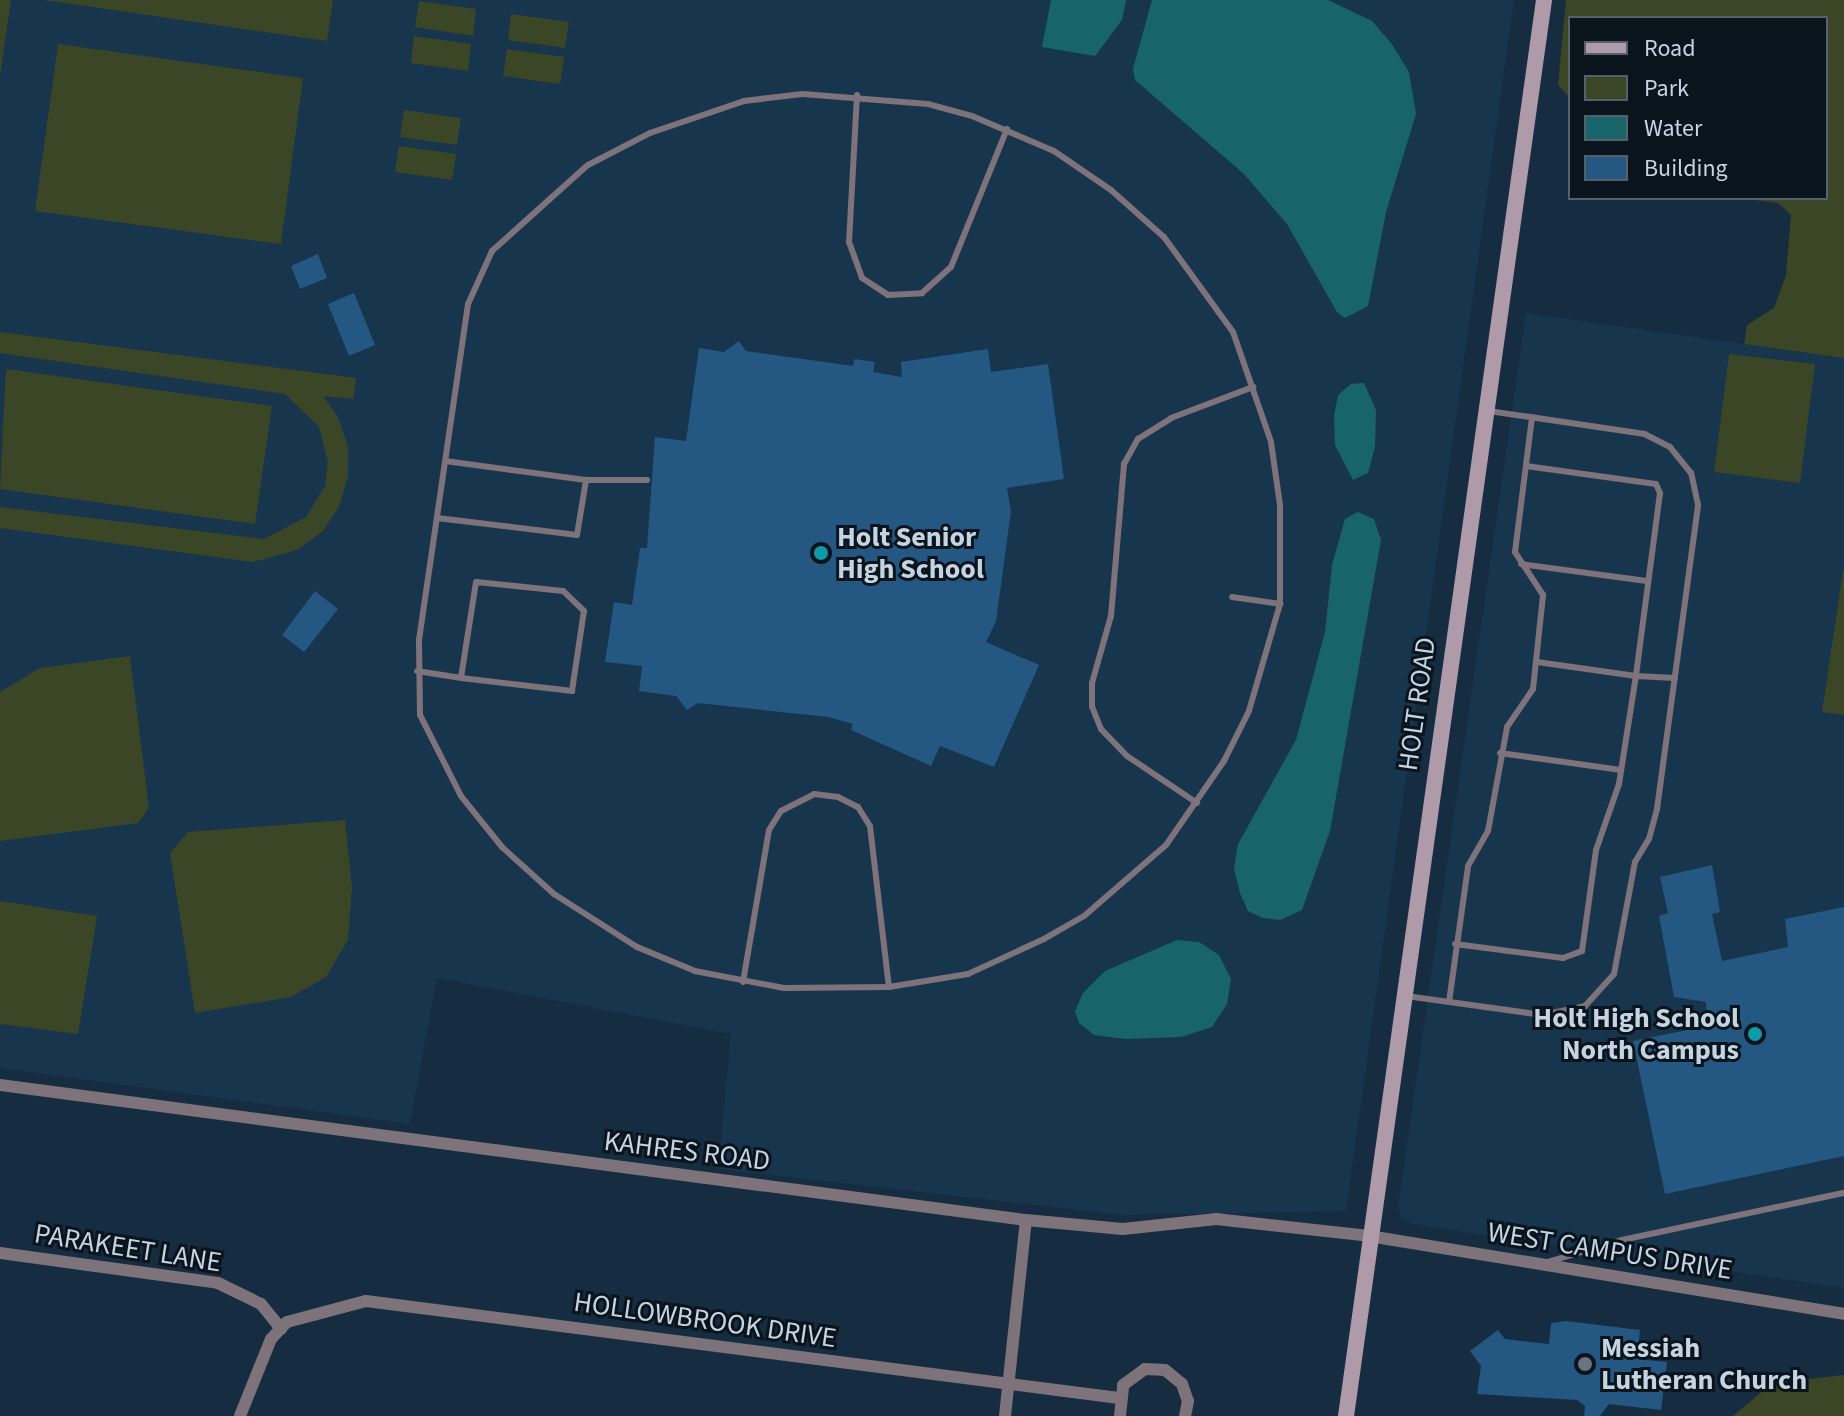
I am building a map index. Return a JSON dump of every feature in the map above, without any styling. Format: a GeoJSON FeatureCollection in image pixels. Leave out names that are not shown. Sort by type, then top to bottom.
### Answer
{"type":"FeatureCollection","features":[{"type":"Feature","properties":{"kind":"main road","name":"HOLT ROAD"},"geometry":{"type":"LineString","coordinates":[[1346,1416],[1402,995],[1544,0]]}},
{"type":"Feature","properties":{"kind":"street","name":"KAHRES ROAD"},"geometry":{"type":"LineString","coordinates":[[0,1085],[1026,1220],[1123,1229],[1216,1219],[1369,1236]]}},
{"type":"Feature","properties":{"kind":"street"},"geometry":{"type":"LineString","coordinates":[[1005,1416],[1026,1220]]}},
{"type":"Feature","properties":{"kind":"street","name":"WEST CAMPUS DRIVE"},"geometry":{"type":"LineString","coordinates":[[1369,1236],[1844,1314]]}},
{"type":"Feature","properties":{"kind":"street","name":"PARAKEET LANE"},"geometry":{"type":"LineString","coordinates":[[0,1253],[218,1283],[261,1304],[284,1326]]}},
{"type":"Feature","properties":{"kind":"street","name":"HOLLOWBROOK DRIVE"},"geometry":{"type":"LineString","coordinates":[[284,1326],[366,1301],[1010,1387],[1119,1398]]}},
{"type":"Feature","properties":{"kind":"street"},"geometry":{"type":"LineString","coordinates":[[240,1416],[259,1364],[284,1326]]}},
{"type":"Feature","properties":{"kind":"street"},"geometry":{"type":"LineString","coordinates":[[1120,1416],[1119,1398],[1133,1374],[1165,1370],[1182,1384],[1188,1401],[1185,1416]]}},
{"type":"Feature","properties":{"kind":"lane"},"geometry":{"type":"LineString","coordinates":[[803,94],[857,95],[928,104],[1007,129],[1054,151],[1111,190],[1164,237],[1233,332],[1271,442],[1280,505],[1280,604],[1249,711],[1197,803],[1166,845],[1084,916],[968,974],[889,987],[830,991],[743,982],[695,971],[637,947],[554,894],[520,865],[461,796],[433,748],[420,715],[417,671],[468,304],[492,251],[537,206],[588,165],[668,125],[744,101],[803,94]]}},
{"type":"Feature","properties":{"kind":"lane"},"geometry":{"type":"LineString","coordinates":[[857,95],[849,242],[862,278],[888,295],[922,293],[951,267],[1007,129]]}},
{"type":"Feature","properties":{"kind":"lane"},"geometry":{"type":"LineString","coordinates":[[1197,803],[1127,756],[1101,729],[1092,707],[1092,683],[1111,616],[1124,464],[1138,439],[1171,418],[1253,387]]}},
{"type":"Feature","properties":{"kind":"lane"},"geometry":{"type":"LineString","coordinates":[[1402,995],[1543,1015],[1585,1006],[1603,992],[1620,953],[1635,862],[1649,839],[1657,809],[1698,505],[1691,473],[1658,438],[1484,410]]}},
{"type":"Feature","properties":{"kind":"lane"},"geometry":{"type":"LineString","coordinates":[[1449,1002],[1468,866],[1488,831],[1507,727],[1530,699],[1537,662],[1543,595],[1515,552],[1532,417]]}},
{"type":"Feature","properties":{"kind":"lane"},"geometry":{"type":"LineString","coordinates":[[445,461],[586,480],[647,480]]}},
{"type":"Feature","properties":{"kind":"lane"},"geometry":{"type":"LineString","coordinates":[[1455,944],[1563,958],[1582,951],[1601,828],[1621,770],[1636,676],[1659,487],[1526,466]]}},
{"type":"Feature","properties":{"kind":"lane"},"geometry":{"type":"LineString","coordinates":[[437,518],[577,535],[586,480]]}},
{"type":"Feature","properties":{"kind":"lane"},"geometry":{"type":"LineString","coordinates":[[1521,564],[1647,581]]}},
{"type":"Feature","properties":{"kind":"lane"},"geometry":{"type":"LineString","coordinates":[[417,671],[461,678],[572,691],[584,611],[563,591],[476,582],[461,678]]}},
{"type":"Feature","properties":{"kind":"lane"},"geometry":{"type":"LineString","coordinates":[[1232,597],[1280,604]]}},
{"type":"Feature","properties":{"kind":"lane"},"geometry":{"type":"LineString","coordinates":[[1537,662],[1636,676],[1675,678]]}},
{"type":"Feature","properties":{"kind":"lane"},"geometry":{"type":"LineString","coordinates":[[1500,753],[1621,770]]}},
{"type":"Feature","properties":{"kind":"lane"},"geometry":{"type":"LineString","coordinates":[[743,982],[747,936],[769,830],[781,811],[814,794],[838,797],[858,807],[870,826],[889,987]]}},
{"type":"Feature","properties":{"kind":"lane"},"geometry":{"type":"LineString","coordinates":[[1542,1265],[1622,1240],[1844,1193]]}},
{"type":"Feature","properties":{"kind":"shaded area"},"geometry":{"type":"Polygon","coordinates":[[[0,0],[1514,0],[1346,1211],[1124,1215],[718,1169],[731,1034],[437,978],[410,1124],[0,1068],[0,0]]]}},
{"type":"Feature","properties":{"kind":"shaded area"},"geometry":{"type":"Polygon","coordinates":[[[1526,313],[1844,358],[1844,1288],[1412,1224],[1401,1218],[1398,1207],[1526,313]]]}},
{"type":"Feature","properties":{"kind":"green space"},"geometry":{"type":"Polygon","coordinates":[[[0,0],[11,0],[0,75],[0,0]]]}},
{"type":"Feature","properties":{"kind":"green space"},"geometry":{"type":"Polygon","coordinates":[[[44,0],[333,0],[327,41],[44,0]]]}},
{"type":"Feature","properties":{"kind":"green space"},"geometry":{"type":"Polygon","coordinates":[[[1566,0],[1844,0],[1844,358],[1744,344],[1747,325],[1774,308],[1786,275],[1791,215],[1778,203],[1754,200],[1828,200],[1828,16],[1568,16],[1568,96],[1558,85],[1566,0]]]}},
{"type":"Feature","properties":{"kind":"green space"},"geometry":{"type":"Polygon","coordinates":[[[419,1],[476,9],[473,36],[415,27],[419,1]]]}},
{"type":"Feature","properties":{"kind":"green space"},"geometry":{"type":"Polygon","coordinates":[[[511,14],[569,22],[565,48],[508,40],[511,14]]]}},
{"type":"Feature","properties":{"kind":"green space"},"geometry":{"type":"Polygon","coordinates":[[[414,36],[471,44],[468,71],[411,63],[414,36]]]}},
{"type":"Feature","properties":{"kind":"green space"},"geometry":{"type":"Polygon","coordinates":[[[58,44],[303,78],[281,244],[35,211],[58,44]]]}},
{"type":"Feature","properties":{"kind":"green space"},"geometry":{"type":"Polygon","coordinates":[[[507,49],[564,57],[560,84],[503,76],[507,49]]]}},
{"type":"Feature","properties":{"kind":"green space"},"geometry":{"type":"Polygon","coordinates":[[[404,110],[461,118],[457,145],[400,137],[404,110]]]}},
{"type":"Feature","properties":{"kind":"green space"},"geometry":{"type":"Polygon","coordinates":[[[399,146],[456,154],[452,180],[395,172],[399,146]]]}},
{"type":"Feature","properties":{"kind":"green space"},"geometry":{"type":"Polygon","coordinates":[[[0,332],[356,378],[353,399],[323,396],[338,417],[348,446],[348,477],[339,507],[322,532],[297,550],[253,562],[0,528],[0,507],[264,539],[306,517],[325,486],[328,462],[319,427],[285,394],[0,353],[0,332]]]}},
{"type":"Feature","properties":{"kind":"green space"},"geometry":{"type":"Polygon","coordinates":[[[1729,354],[1815,364],[1800,483],[1714,472],[1729,354]]]}},
{"type":"Feature","properties":{"kind":"green space"},"geometry":{"type":"Polygon","coordinates":[[[6,369],[272,406],[255,524],[0,489],[6,369]]]}},
{"type":"Feature","properties":{"kind":"green space"},"geometry":{"type":"Polygon","coordinates":[[[1844,571],[1844,715],[1822,712],[1844,571]]]}},
{"type":"Feature","properties":{"kind":"green space"},"geometry":{"type":"Polygon","coordinates":[[[130,656],[149,808],[138,823],[0,841],[0,692],[40,668],[130,656]]]}},
{"type":"Feature","properties":{"kind":"green space"},"geometry":{"type":"Polygon","coordinates":[[[345,820],[352,888],[348,940],[326,977],[291,997],[195,1013],[170,853],[188,832],[345,820]]]}},
{"type":"Feature","properties":{"kind":"green space"},"geometry":{"type":"Polygon","coordinates":[[[0,901],[97,916],[78,1034],[0,1024],[0,901]]]}},
{"type":"Feature","properties":{"kind":"green space"},"geometry":{"type":"Polygon","coordinates":[[[1844,1375],[1844,1416],[1733,1416],[1772,1383],[1844,1375]]]}},
{"type":"Feature","properties":{"kind":"water"},"geometry":{"type":"Polygon","coordinates":[[[1051,0],[1126,0],[1122,20],[1095,56],[1042,47],[1051,0]]]}},
{"type":"Feature","properties":{"kind":"water"},"geometry":{"type":"Polygon","coordinates":[[[1152,0],[1328,0],[1372,21],[1391,43],[1409,72],[1416,114],[1386,212],[1368,306],[1345,318],[1337,312],[1287,224],[1244,174],[1135,80],[1133,69],[1152,0]]]}},
{"type":"Feature","properties":{"kind":"water"},"geometry":{"type":"Polygon","coordinates":[[[1364,383],[1376,410],[1375,447],[1368,473],[1353,480],[1335,445],[1334,416],[1338,395],[1351,384],[1364,383]]]}},
{"type":"Feature","properties":{"kind":"water"},"geometry":{"type":"Polygon","coordinates":[[[1358,512],[1374,519],[1381,540],[1330,831],[1302,910],[1280,920],[1263,918],[1248,911],[1240,893],[1234,869],[1238,844],[1296,740],[1325,632],[1332,565],[1345,519],[1358,512]]]}},
{"type":"Feature","properties":{"kind":"water"},"geometry":{"type":"Polygon","coordinates":[[[1177,940],[1199,942],[1219,955],[1231,979],[1227,1004],[1212,1027],[1181,1037],[1126,1039],[1094,1035],[1079,1023],[1075,1011],[1083,993],[1105,971],[1177,940]]]}},
{"type":"Feature","properties":{"kind":"building"},"geometry":{"type":"Polygon","coordinates":[[[318,254],[327,278],[300,289],[291,266],[318,254]]]}},
{"type":"Feature","properties":{"kind":"building"},"geometry":{"type":"Polygon","coordinates":[[[354,293],[375,345],[349,356],[328,304],[354,293]]]}},
{"type":"Feature","properties":{"kind":"building","name":"Holt Senior High School"},"geometry":{"type":"Polygon","coordinates":[[[739,341],[746,351],[853,366],[854,359],[875,362],[873,372],[902,377],[901,362],[988,349],[991,372],[1048,364],[1064,479],[1007,488],[1011,511],[996,621],[986,642],[1039,665],[994,767],[940,746],[931,766],[851,730],[853,724],[828,717],[698,703],[687,710],[676,696],[639,691],[642,666],[605,662],[614,602],[632,605],[640,548],[647,548],[655,437],[686,441],[699,348],[724,352],[739,341]]]}},
{"type":"Feature","properties":{"kind":"building"},"geometry":{"type":"Polygon","coordinates":[[[315,591],[338,609],[304,652],[282,635],[315,591]]]}},
{"type":"Feature","properties":{"kind":"building","name":"Holt High School North Campus"},"geometry":{"type":"Polygon","coordinates":[[[1712,865],[1720,912],[1712,914],[1722,961],[1788,947],[1785,919],[1844,907],[1844,1156],[1665,1194],[1633,1041],[1707,1026],[1706,1002],[1674,997],[1659,916],[1668,913],[1660,877],[1712,865]]]}},
{"type":"Feature","properties":{"kind":"building","name":"Messiah Lutheran Church"},"geometry":{"type":"Polygon","coordinates":[[[1566,1321],[1640,1330],[1637,1359],[1667,1362],[1661,1410],[1609,1404],[1600,1416],[1584,1416],[1585,1406],[1577,1400],[1477,1394],[1481,1366],[1470,1351],[1498,1330],[1505,1339],[1549,1344],[1551,1323],[1566,1321]]]}},
{"type":"Feature","properties":{"kind":"place","name":"Holt Senior High School"},"geometry":{"type":"Point","coordinates":[821,553]}},
{"type":"Feature","properties":{"kind":"place","name":"Holt High School North Campus"},"geometry":{"type":"Point","coordinates":[1755,1034]}},
{"type":"Feature","properties":{"kind":"place","name":"Messiah Lutheran Church"},"geometry":{"type":"Point","coordinates":[1585,1364]}}]}
